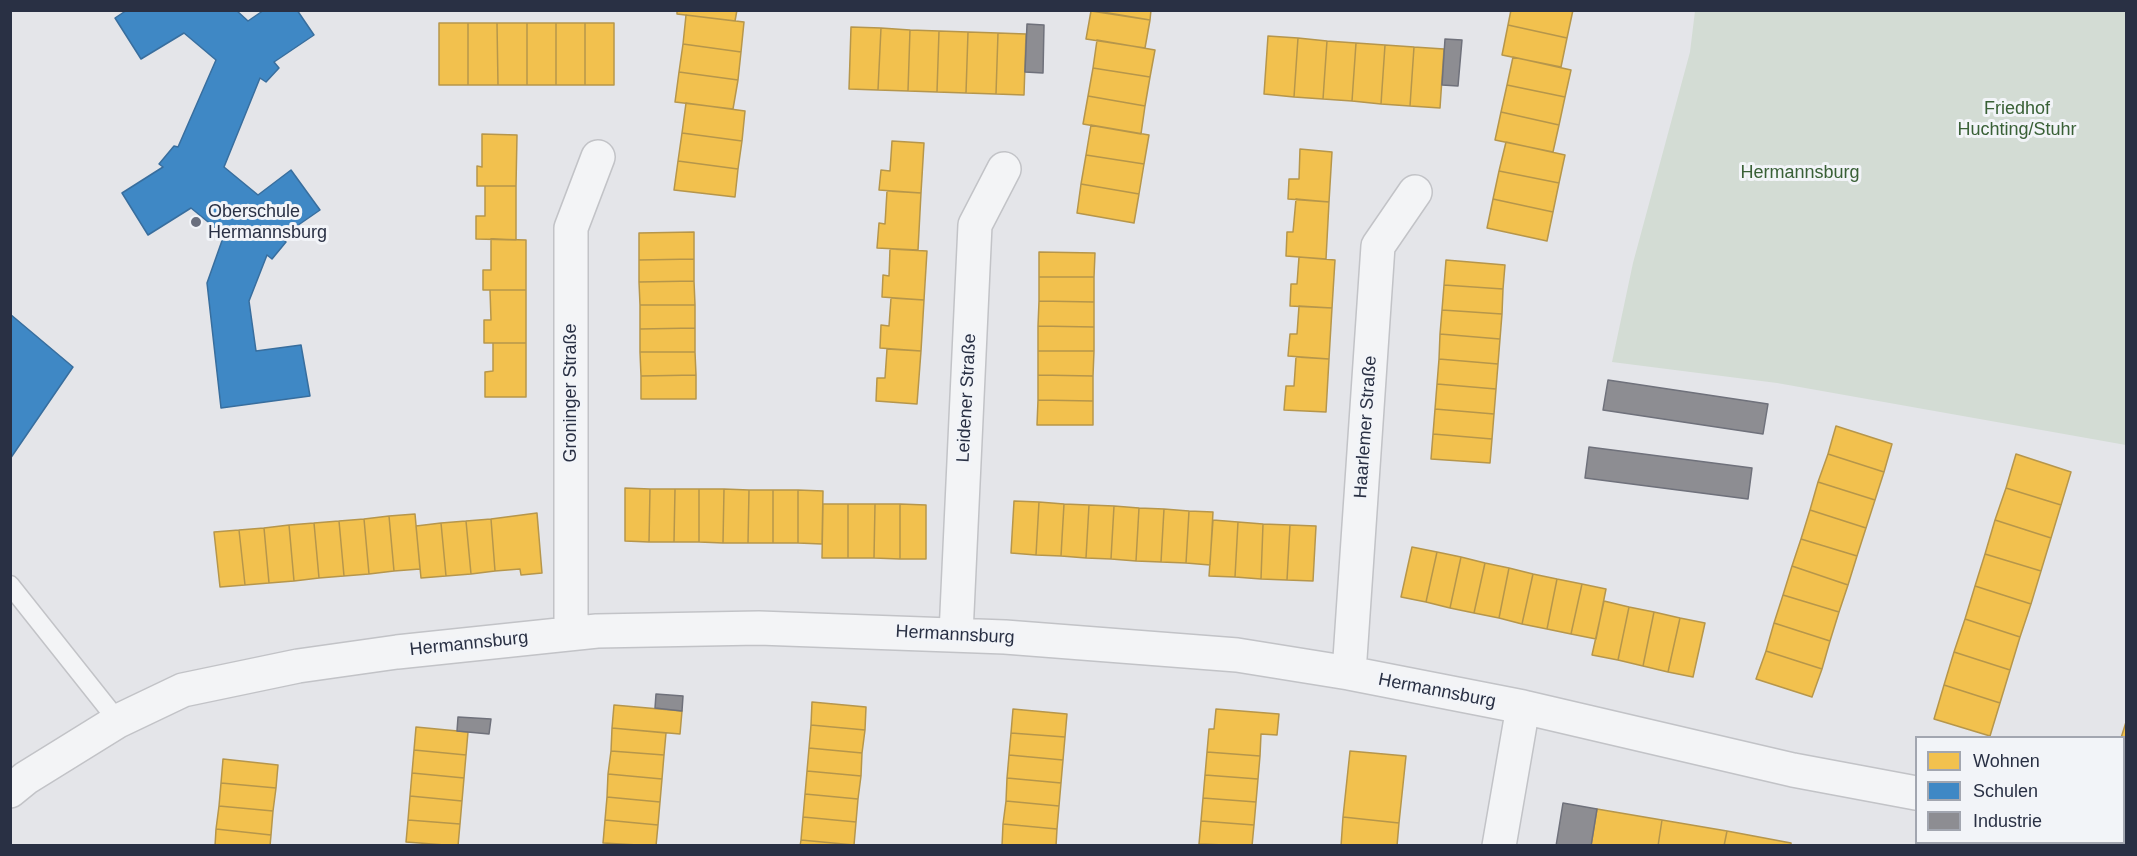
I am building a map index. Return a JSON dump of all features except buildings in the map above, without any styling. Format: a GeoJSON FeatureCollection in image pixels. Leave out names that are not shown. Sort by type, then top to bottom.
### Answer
{"type":"FeatureCollection","features":[{"type":"Feature","properties":{"kind":"street","name":"Groninger Straße"},"geometry":{"type":"LineString","coordinates":[[572,633],[571,228],[598,157]]}},
{"type":"Feature","properties":{"kind":"street","name":"Leidener Straße"},"geometry":{"type":"LineString","coordinates":[[956,634],[975,225],[1004,169]]}},
{"type":"Feature","properties":{"kind":"street","name":"Haarlemer Straße"},"geometry":{"type":"LineString","coordinates":[[1349,673],[1378,246],[1414,192]]}},
{"type":"Feature","properties":{"kind":"street","name":"Hermannsburg"},"geometry":{"type":"LineString","coordinates":[[10,791],[26,778],[118,721],[183,690],[298,666],[397,652],[572,633],[759,628],[956,634],[1197,651],[1269,660],[1523,707],[1793,770],[1915,794]]}},
{"type":"Feature","properties":{"kind":"street"},"geometry":{"type":"LineString","coordinates":[[1499,846],[1523,707]]}},
{"type":"Feature","properties":{"kind":"lane"},"geometry":{"type":"LineString","coordinates":[[10,585],[118,721]]}},
{"type":"Feature","properties":{"kind":"green space","name":"Friedhof Huchting/Stuhr"},"geometry":{"type":"Polygon","coordinates":[[[1695,11],[2126,11],[2126,445],[1777,383],[1612,362],[1633,263],[1690,52],[1695,11]]]}},
{"type":"Feature","properties":{"kind":"place","name":"Oberschule Hermannsburg"},"geometry":{"type":"Point","coordinates":[196,222]}}]}
